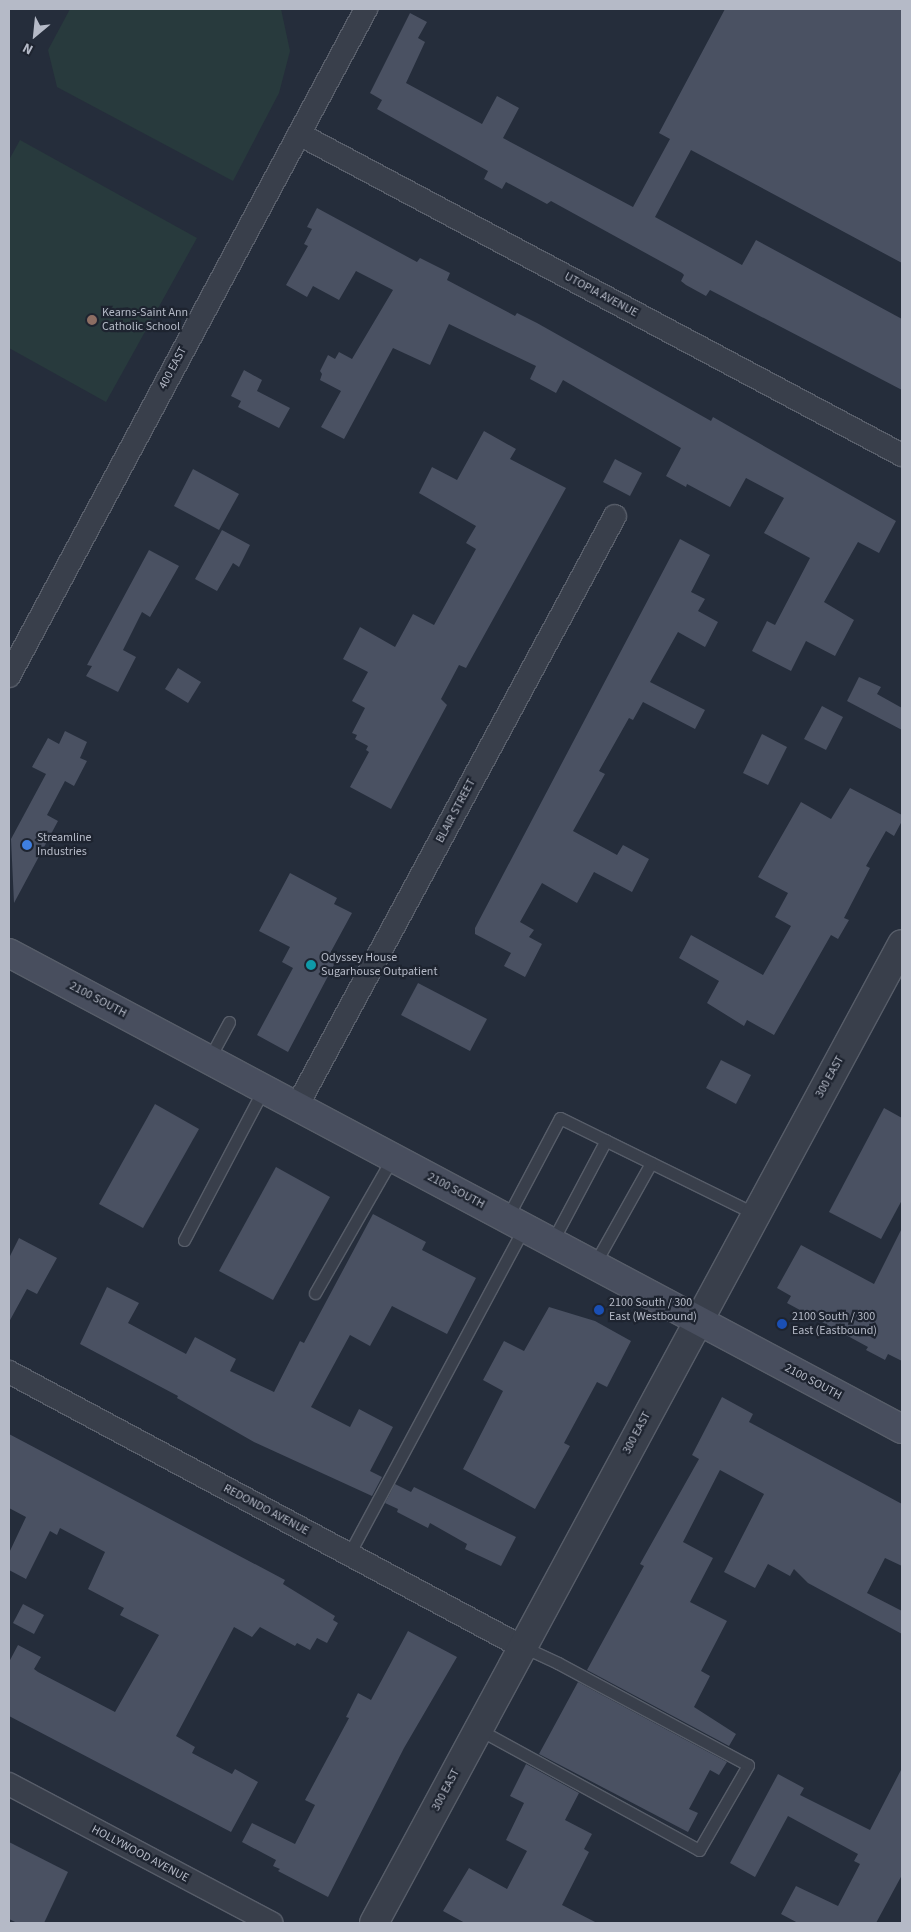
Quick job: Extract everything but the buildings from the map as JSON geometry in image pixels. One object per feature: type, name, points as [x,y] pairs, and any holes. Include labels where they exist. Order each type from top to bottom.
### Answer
[{"type":"main road","name":"2100 SOUTH","points":[[9,953],[902,1429]]},
{"type":"street","name":"400 EAST","points":[[9,676],[366,9]]},
{"type":"street","name":"UTOPIA AVENUE","points":[[299,134],[902,455]]},
{"type":"street","name":"BLAIR STREET","points":[[298,1106],[615,516]]},
{"type":"street","name":"300 EAST","points":[[374,1923],[697,1320],[902,944]]},
{"type":"street","name":"REDONDO AVENUE","points":[[9,1372],[522,1647]]},
{"type":"street","name":"HOLLYWOOD AVENUE","points":[[9,1784],[271,1923]]},
{"type":"lane","points":[[209,1059],[229,1022]]},
{"type":"lane","points":[[184,1240],[264,1088]]},
{"type":"lane","points":[[349,1554],[515,1223],[560,1118],[755,1214]]},
{"type":"lane","points":[[552,1242],[606,1140]]},
{"type":"lane","points":[[314,1293],[393,1157]]},
{"type":"lane","points":[[594,1265],[651,1163]]},
{"type":"lane","points":[[478,1729],[699,1850],[748,1765],[558,1663],[522,1647]]},
{"type":"shaded area","points":[[70,9],[281,9],[290,51],[279,93],[233,181],[57,87],[48,50]]},
{"type":"shaded area","points":[[20,140],[197,238],[106,402],[9,348],[9,160]]},
{"type":"place","name":"Kearns-Saint Ann Catholic School","points":[[92,320]]},
{"type":"place","name":"Streamline Industries","points":[[27,845]]},
{"type":"place","name":"Odyssey House Sugarhouse Outpatient","points":[[311,965]]},
{"type":"place","name":"2100 South / 300 East (Westbound)","points":[[599,1310]]},
{"type":"place","name":"2100 South / 300 East (Eastbound)","points":[[782,1324]]}]
